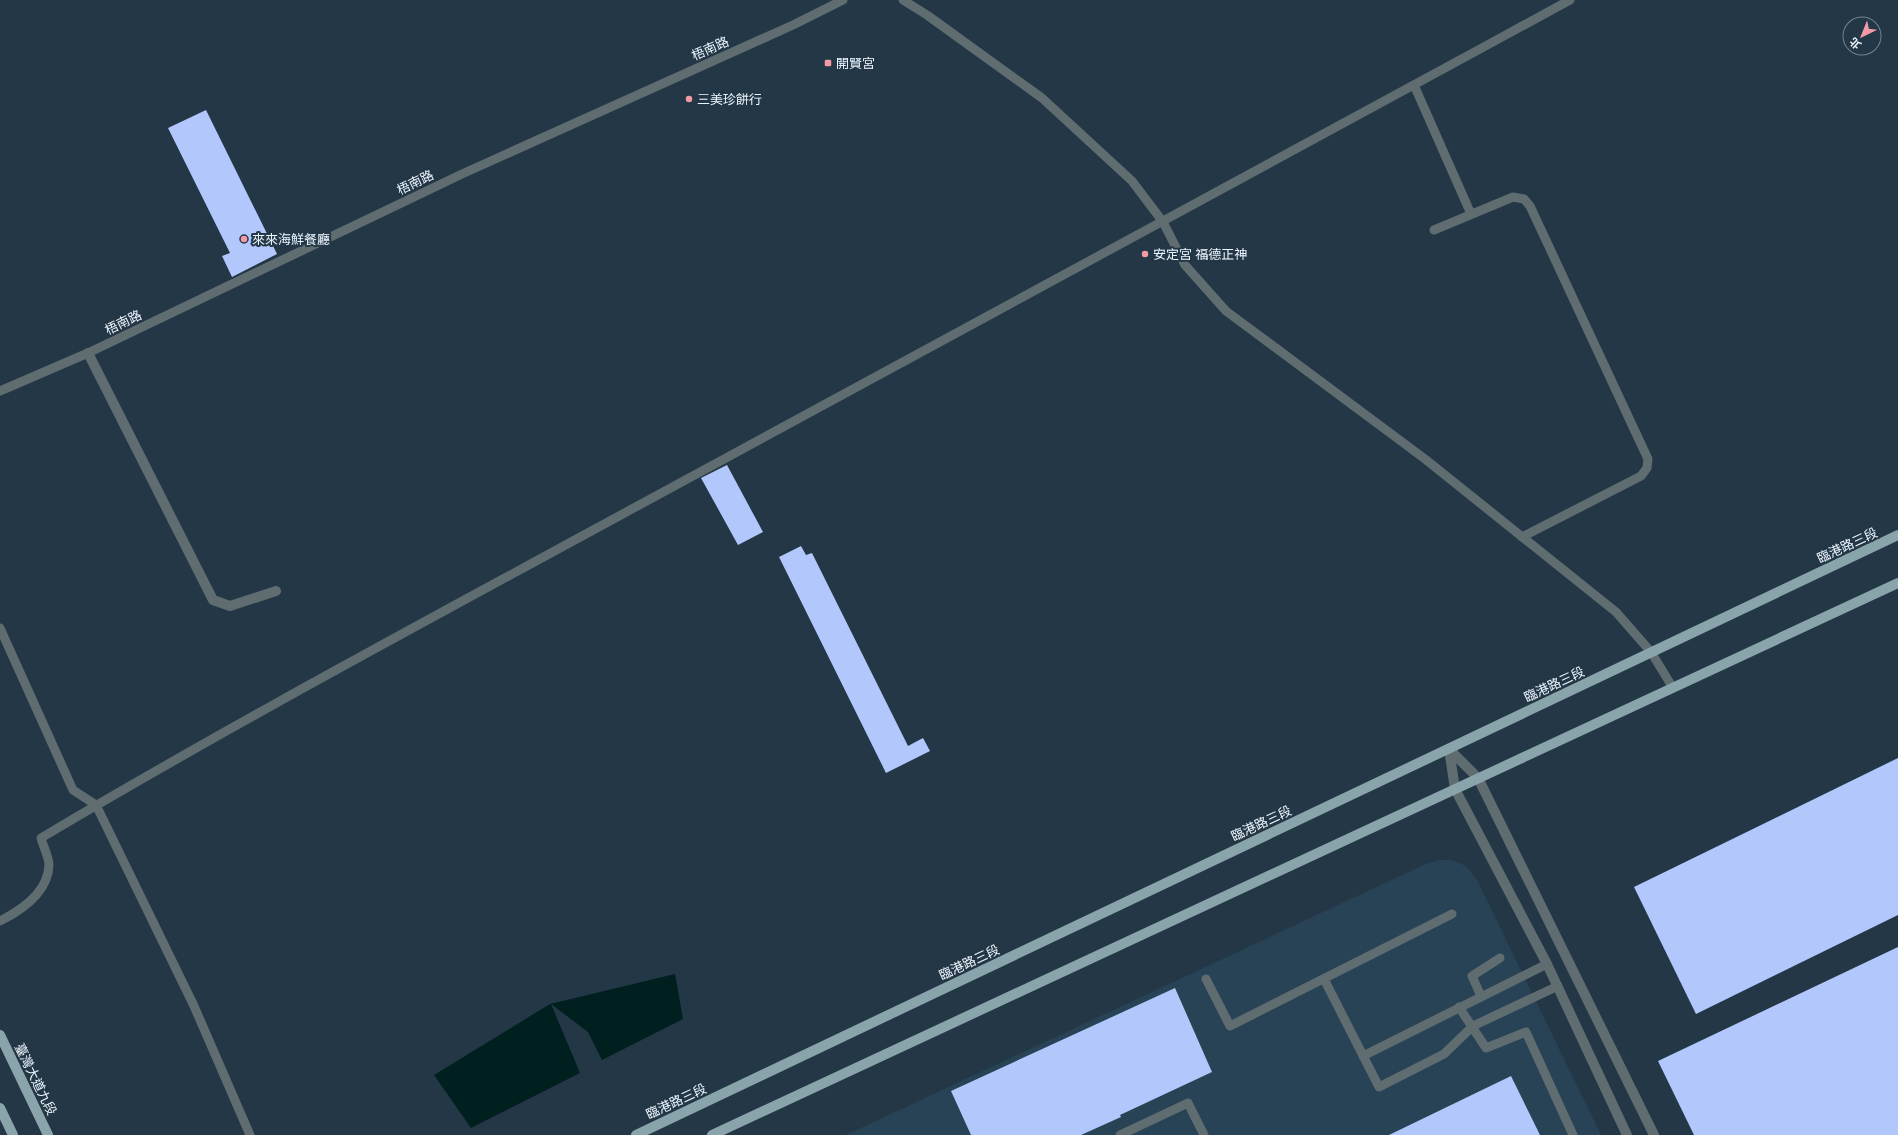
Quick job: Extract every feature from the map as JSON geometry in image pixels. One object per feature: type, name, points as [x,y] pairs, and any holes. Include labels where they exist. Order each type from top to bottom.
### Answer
[{"type":"main road","name":"臨港路三段","points":[[636,1135],[1898,535]]},
{"type":"main road","points":[[712,1135],[1898,583]]},
{"type":"main road","name":"臺灣大道九段","points":[[0,1035],[48,1135]]},
{"type":"main road","points":[[0,1108],[13,1135]]},
{"type":"street","points":[[88,353],[213,600],[230,606],[276,591]]},
{"type":"street","points":[[1449,749],[1478,778],[1654,1135]]},
{"type":"street","points":[[1449,749],[1456,789],[1558,986],[1627,1135]]},
{"type":"lane","name":"梧南路","points":[[0,391],[88,353],[462,174],[793,25],[843,0]]},
{"type":"lane","points":[[903,0],[928,15],[1042,98],[1132,181],[1163,222],[1185,265],[1226,311],[1425,459],[1616,612],[1651,652],[1673,688]]},
{"type":"lane","points":[[0,921],[15,914],[43,888],[49,864],[41,838],[96,805],[288,697],[747,446],[1163,222],[1570,0]]},
{"type":"lane","points":[[1414,85],[1471,214]]},
{"type":"lane","points":[[1434,230],[1513,196],[1524,199],[1530,206],[1648,459],[1647,468],[1641,476],[1522,537]]},
{"type":"lane","points":[[0,628],[73,790],[96,805],[194,1006],[250,1135]]},
{"type":"lane","points":[[1206,979],[1230,1026],[1452,914]]},
{"type":"lane","points":[[1482,996],[1472,976],[1500,958]]},
{"type":"lane","points":[[1363,1056],[1547,964]]},
{"type":"lane","points":[[1324,979],[1379,1087],[1444,1054],[1473,1026],[1558,986]]},
{"type":"lane","points":[[1459,1007],[1473,1026],[1486,1048],[1526,1032],[1573,1135]]},
{"type":"lane","points":[[1120,1135],[1188,1103],[1204,1135]]},
{"type":"shaded area","points":[[1440,860],[1452,860],[1462,864],[1470,870],[1477,880],[1601,1135],[846,1135],[1428,863]]},
{"type":"shaded area","points":[[675,974],[683,1019],[602,1060],[588,1032],[551,1004],[580,1073],[471,1128],[434,1075],[550,1004]]},
{"type":"building","points":[[206,110],[277,254],[232,277],[222,256],[230,253],[168,128]]},
{"type":"building","points":[[727,465],[763,532],[738,545],[701,478]]},
{"type":"building","points":[[801,546],[806,555],[812,553],[908,746],[923,738],[930,751],[886,773],[779,557]]},
{"type":"building","points":[[1898,758],[1898,915],[1696,1014],[1634,887]]},
{"type":"building","points":[[1898,947],[1898,1135],[1694,1135],[1658,1061]]},
{"type":"building","points":[[1175,988],[1212,1072],[1081,1135],[971,1135],[951,1091]]},
{"type":"building","points":[[1511,1076],[1540,1135],[1389,1135]]},
{"type":"place","name":"開賢宮","points":[[828,63]]},
{"type":"place","name":"三美珍餅行","points":[[689,99]]},
{"type":"place","name":"來來海鮮餐廳","points":[[244,239]]},
{"type":"place","name":"安定宮 福德正神","points":[[1145,254]]}]
